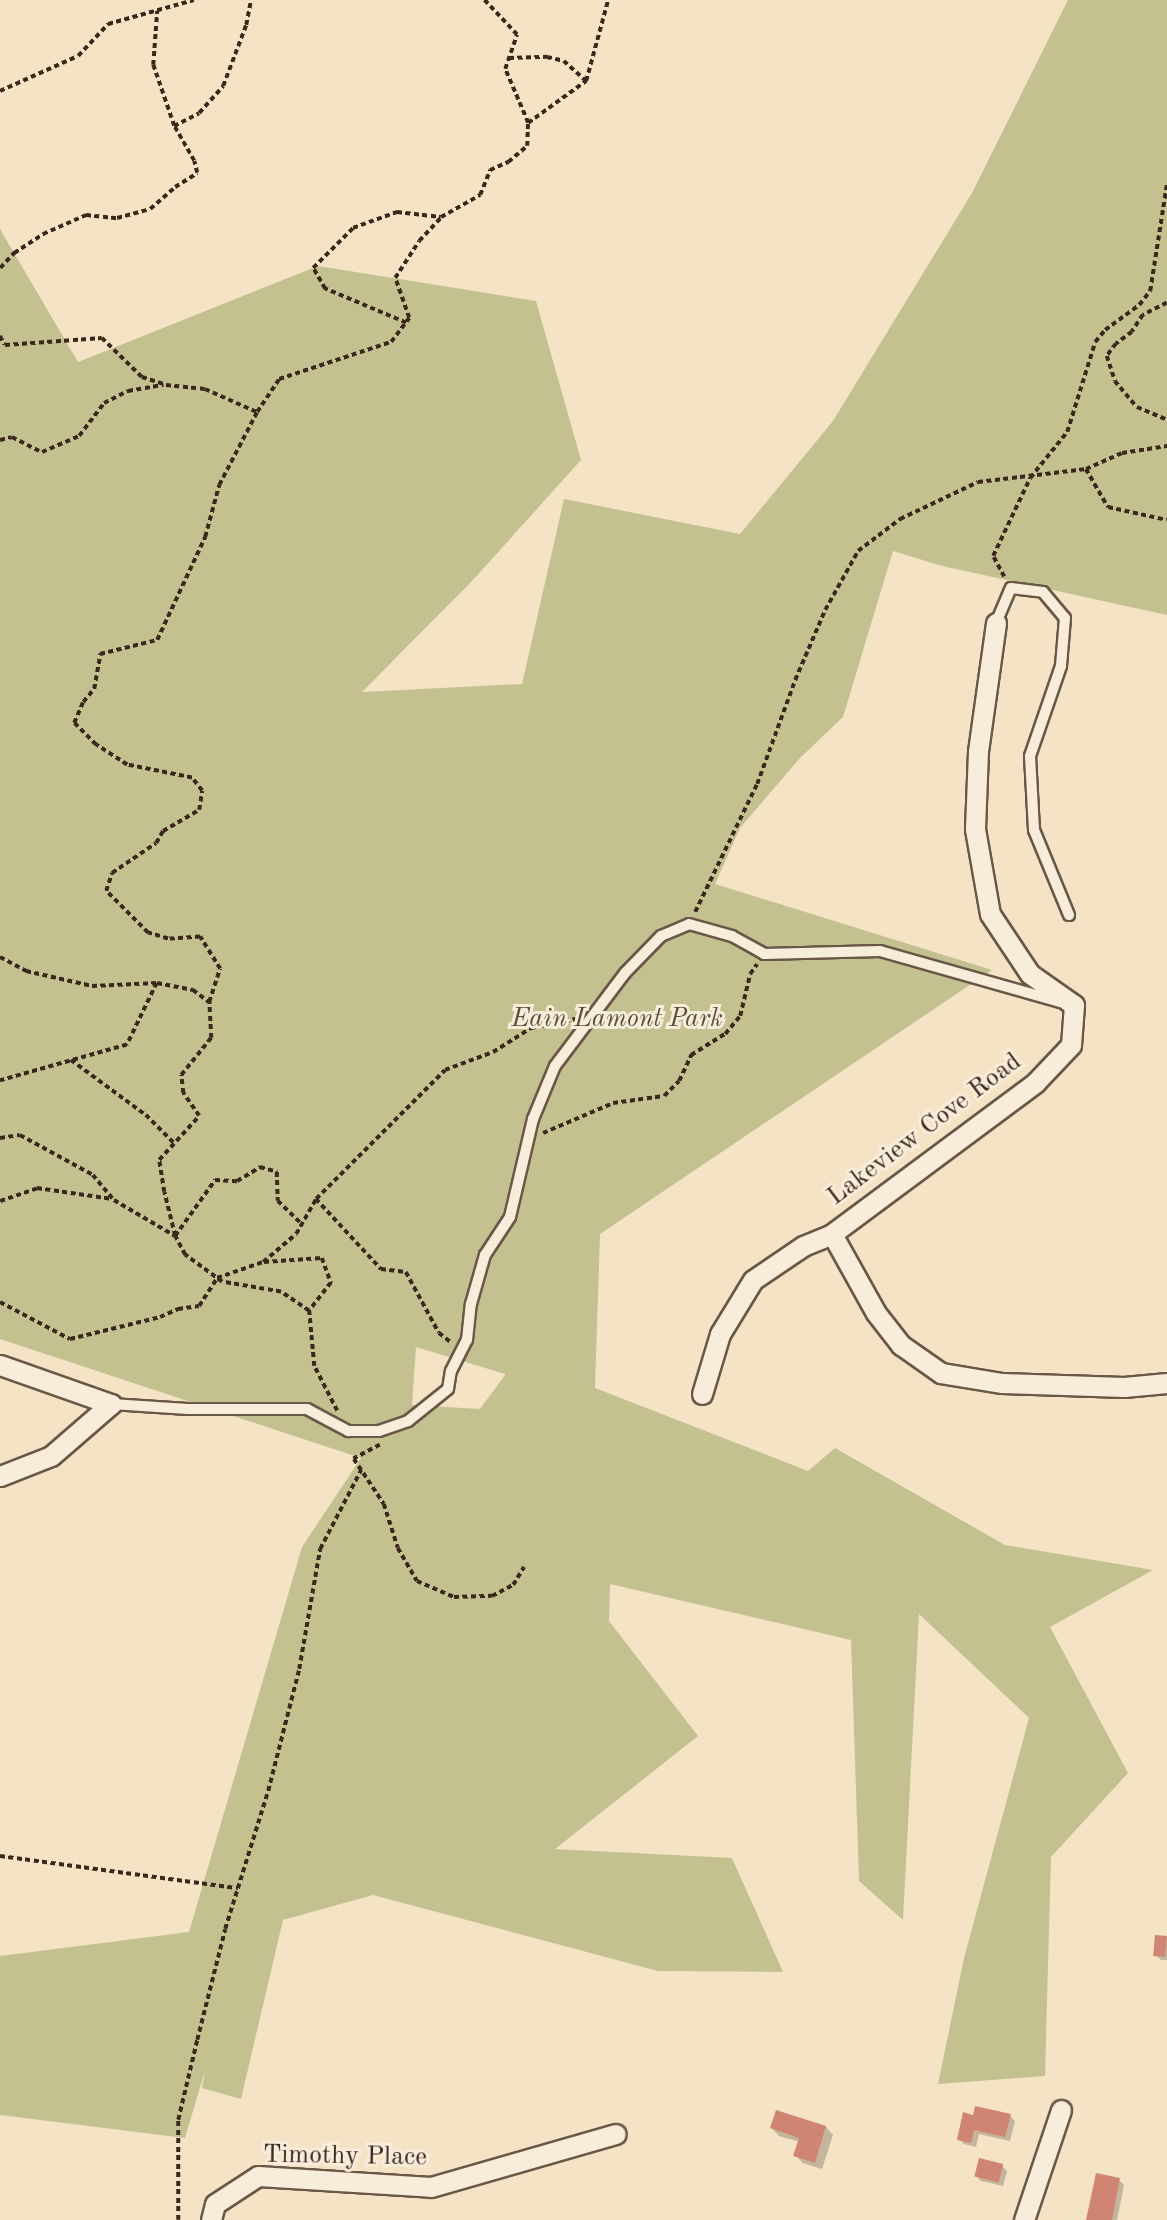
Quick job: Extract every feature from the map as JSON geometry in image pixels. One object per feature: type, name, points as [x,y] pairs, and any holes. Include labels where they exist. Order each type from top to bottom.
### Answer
[{"type":"street","points":[[996,623],[978,751],[975,829],[990,914],[1030,974],[1074,1005]]},
{"type":"street","name":"Lakeview Cove Road","points":[[1074,1005],[1070,1045],[1035,1083],[832,1234],[876,1313],[901,1345],[941,1373],[1002,1383],[1124,1387],[1167,1383]]},
{"type":"street","points":[[702,1394],[720,1334],[753,1280],[803,1246],[832,1234]]},
{"type":"street","points":[[0,1365],[111,1404],[51,1456],[0,1476]]},
{"type":"street","points":[[1024,2220],[1061,2110]]},
{"type":"street","name":"Timothy Place","points":[[211,2220],[215,2204],[258,2176],[431,2187],[616,2134]]},
{"type":"lane","points":[[996,623],[1011,588],[1043,592],[1065,618],[1061,666],[1030,756],[1034,830],[1069,915]]},
{"type":"lane","points":[[111,1404],[188,1409],[307,1409],[348,1432],[379,1431],[408,1421],[448,1389],[451,1371],[467,1340],[471,1304],[485,1255],[510,1217],[528,1139],[555,1066],[589,1016],[625,972],[661,936],[689,924],[732,936],[764,954],[880,951],[1074,1005]]},
{"type":"path","points":[[0,91],[78,56],[108,24],[194,0]]},
{"type":"path","points":[[174,127],[199,113],[223,86],[246,25],[251,0]]},
{"type":"path","points":[[309,1311],[281,1292],[222,1282],[185,1255],[175,1236],[159,1160],[199,1116],[183,1093],[181,1075],[211,1038],[209,1002],[220,969],[200,937],[168,939],[148,933],[106,891],[112,873],[156,842],[163,831],[199,810],[202,791],[191,778],[127,765],[96,745],[74,723],[83,702],[94,689],[100,654],[157,640],[205,537],[219,485],[257,412],[279,379],[391,342],[409,318],[395,278],[419,241],[441,217],[480,195],[490,170],[508,162],[527,146],[528,124],[505,69],[517,35],[484,0]]},
{"type":"path","points":[[528,124],[586,81],[608,0]]},
{"type":"path","points":[[0,268],[14,253],[43,233],[86,215],[117,218],[150,209],[175,187],[197,173],[194,161],[174,127],[153,65],[157,11]]},
{"type":"path","points":[[509,58],[547,57],[564,61],[586,81]]},
{"type":"path","points":[[1011,588],[993,556],[1030,478],[1067,432],[1095,342],[1105,330],[1139,305],[1150,291],[1167,183]]},
{"type":"path","points":[[406,323],[325,289],[313,268],[353,228],[397,212],[441,217]]},
{"type":"path","points":[[1167,303],[1143,315],[1132,332],[1116,344],[1107,356],[1115,381],[1137,407],[1167,420]]},
{"type":"path","points":[[0,337],[5,345],[102,338],[142,377],[166,385],[205,389],[257,412]]},
{"type":"path","points":[[0,440],[12,437],[42,452],[79,436],[104,403],[128,391],[166,385]]},
{"type":"path","points":[[689,924],[757,784],[795,680],[825,610],[858,551],[900,519],[978,482],[1086,470],[1122,453],[1167,446]]},
{"type":"path","points":[[1086,470],[1108,507],[1167,520]]},
{"type":"path","points":[[528,1139],[612,1102],[664,1096],[679,1081],[691,1055],[725,1034],[740,1016],[750,974],[764,954]]},
{"type":"path","points":[[0,957],[26,971],[92,986],[157,982],[193,990],[209,1002]]},
{"type":"path","points":[[0,1081],[127,1045],[157,982]]},
{"type":"path","points":[[263,1262],[296,1234],[316,1199],[445,1070],[493,1052],[531,1028],[589,1016]]},
{"type":"path","points":[[70,1060],[145,1115],[176,1144]]},
{"type":"path","points":[[0,1138],[20,1135],[93,1175],[114,1199],[175,1236]]},
{"type":"path","points":[[175,1236],[215,1180],[237,1181],[260,1167],[278,1172],[278,1201],[302,1224]]},
{"type":"path","points":[[0,1201],[37,1188],[114,1199]]},
{"type":"path","points":[[316,1199],[381,1269],[406,1272],[439,1333],[461,1351]]},
{"type":"path","points":[[0,1302],[69,1339],[160,1318],[178,1309],[199,1306],[217,1278],[263,1262],[322,1258],[331,1283],[309,1311],[314,1366],[348,1432]]},
{"type":"path","points":[[396,1425],[381,1445],[354,1460],[384,1504],[398,1548],[417,1581],[454,1597],[492,1596],[513,1585],[524,1567]]},
{"type":"path","points":[[178,2220],[178,2120],[238,1888],[268,1791],[299,1669],[320,1549],[361,1471]]},
{"type":"path","points":[[0,1856],[238,1888]]},
{"type":"green space","name":"Eain Lamont Park","points":[[1068,0],[1167,0],[1167,615],[942,566],[893,551],[843,717],[800,758],[740,828],[715,884],[992,970],[600,1234],[595,1388],[808,1471],[835,1448],[1005,1545],[1153,1570],[1050,1627],[1128,1773],[1051,1857],[1045,2076],[938,2084],[964,1958],[1029,1718],[919,1614],[903,1920],[859,1881],[851,1640],[610,1584],[609,1621],[698,1736],[555,1849],[732,1858],[783,1972],[658,1971],[373,1895],[283,1920],[241,2099],[202,2088],[205,2071],[185,2138],[0,2115],[0,1956],[189,1932],[302,1547],[361,1458],[0,1339],[0,229],[78,362],[318,266],[536,301],[581,460],[473,580],[362,692],[522,684],[564,499],[740,534],[833,421],[972,193]],"holes":[[[416,1347],[505,1374],[480,1409],[412,1405]]]},
{"type":"building","points":[[1155,1935],[1167,1936],[1165,1957],[1153,1956]]},
{"type":"building","points":[[975,2106],[1011,2114],[1005,2137],[974,2130],[971,2143],[957,2140],[963,2112],[973,2115]]},
{"type":"building","points":[[776,2110],[826,2126],[815,2163],[793,2156],[799,2138],[770,2128]]},
{"type":"building","points":[[979,2158],[1003,2164],[999,2182],[974,2176]]},
{"type":"building","points":[[1096,2173],[1120,2178],[1112,2220],[1086,2220]]}]
